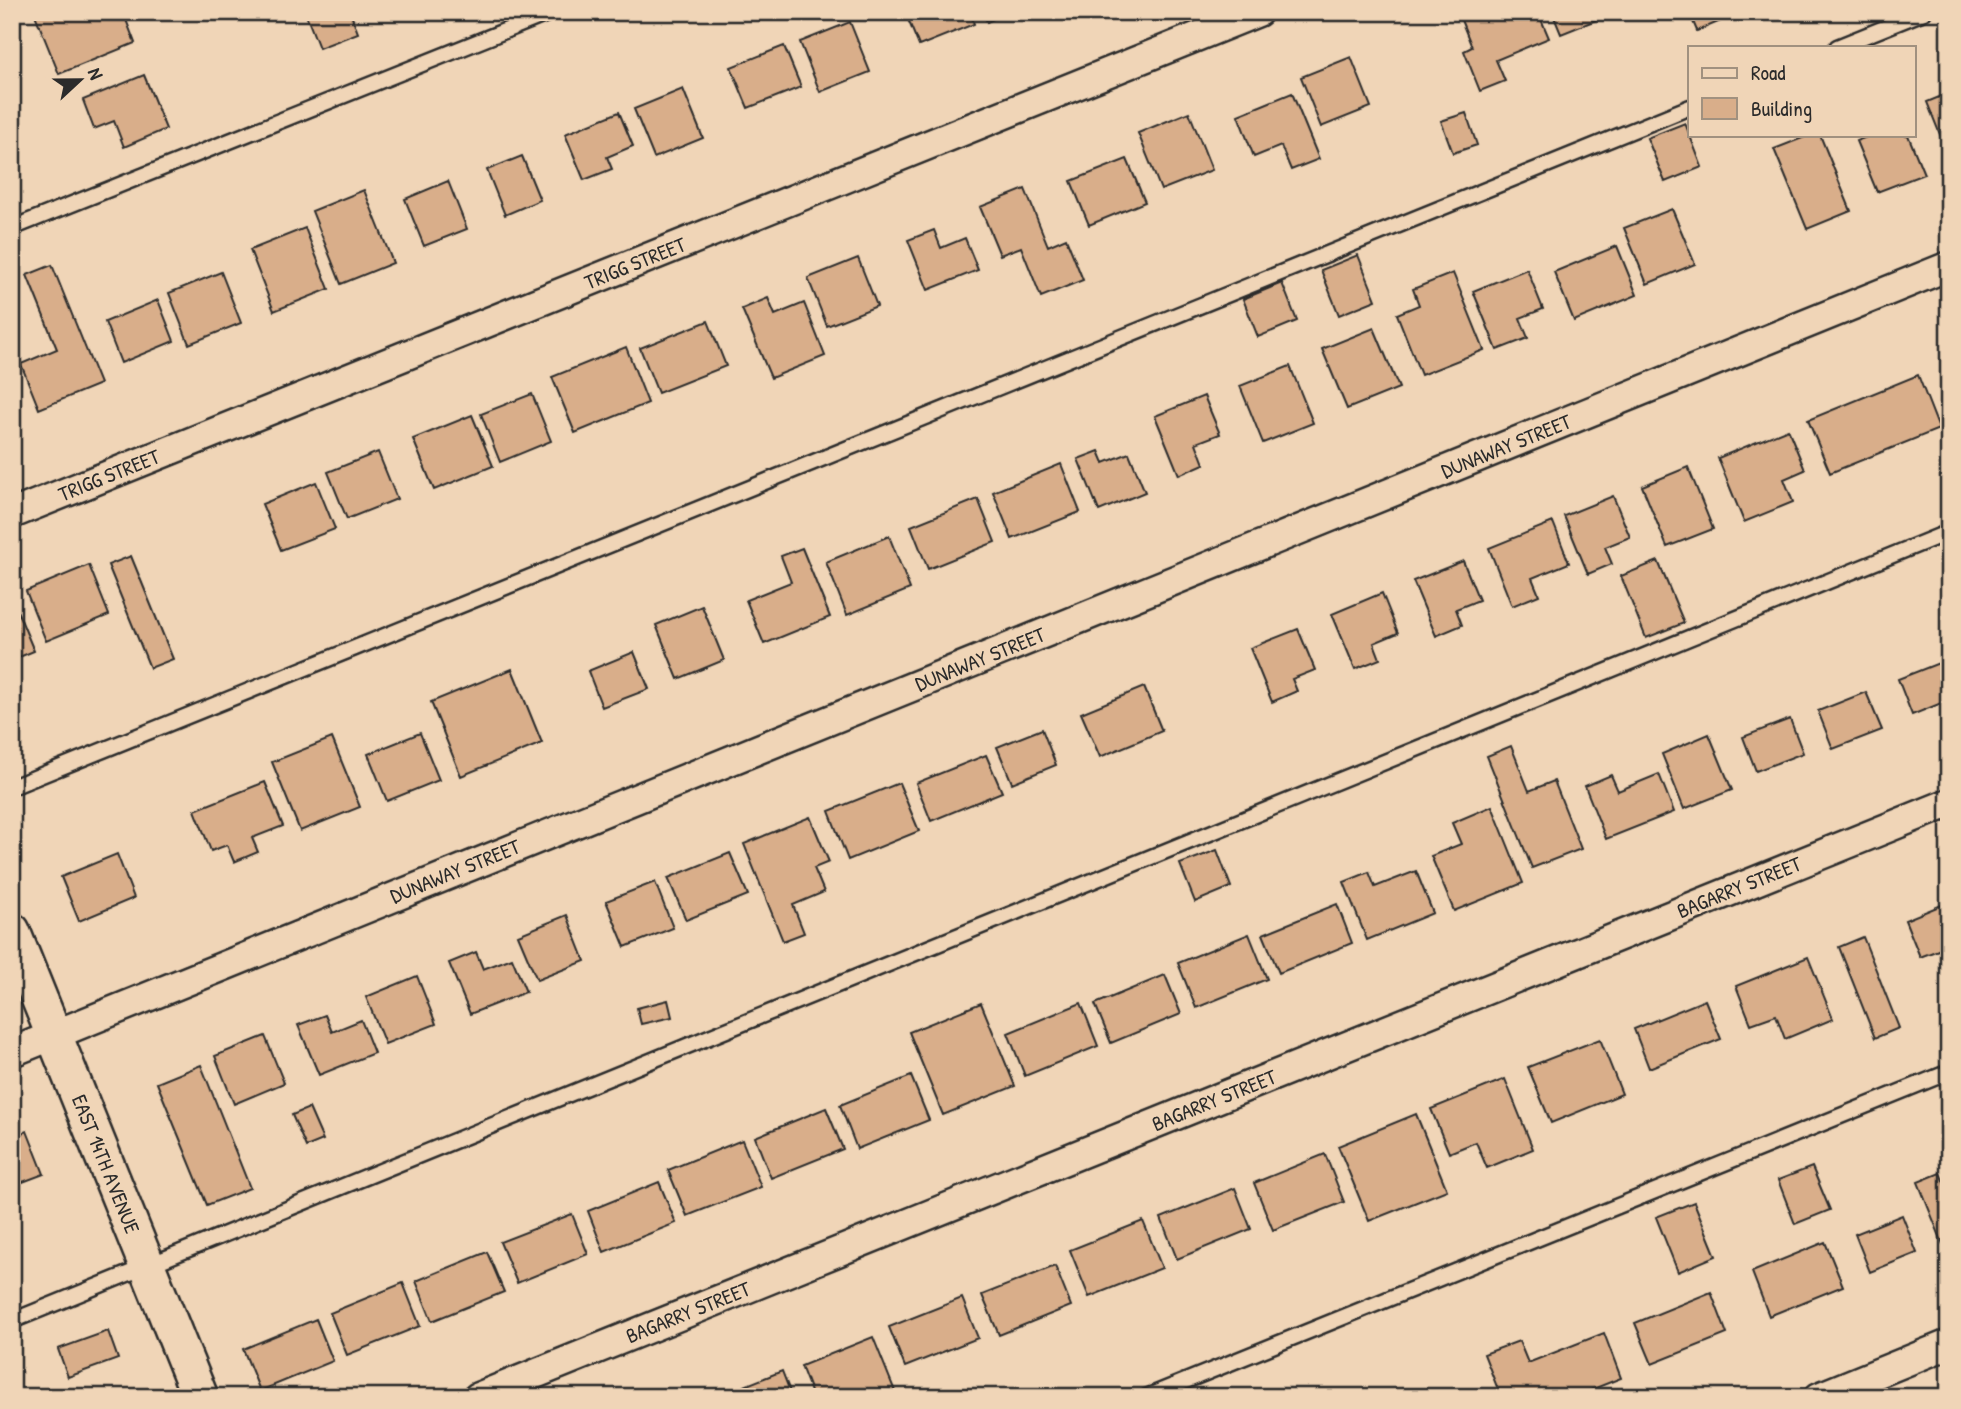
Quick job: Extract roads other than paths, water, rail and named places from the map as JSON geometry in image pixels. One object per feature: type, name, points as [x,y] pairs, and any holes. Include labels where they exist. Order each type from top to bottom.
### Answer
[{"type":"street","name":"TRIGG STREET","points":[[12,514],[1258,12]]},
{"type":"street","name":"DUNAWAY STREET","points":[[12,1052],[1949,267]]},
{"type":"street","name":"BAGARRY STREET","points":[[478,1397],[1949,803]]},
{"type":"street","name":"EAST 14TH AVENUE","points":[[12,931],[200,1397]]},
{"type":"street","points":[[1819,1397],[1949,1344]]},
{"type":"lane","points":[[13,226],[552,12]]},
{"type":"lane","points":[[1840,46],[1924,12]]},
{"type":"lane","points":[[12,787],[1688,108]]},
{"type":"lane","points":[[12,1321],[1949,532]]},
{"type":"lane","points":[[1146,1397],[1949,1072]]}]
